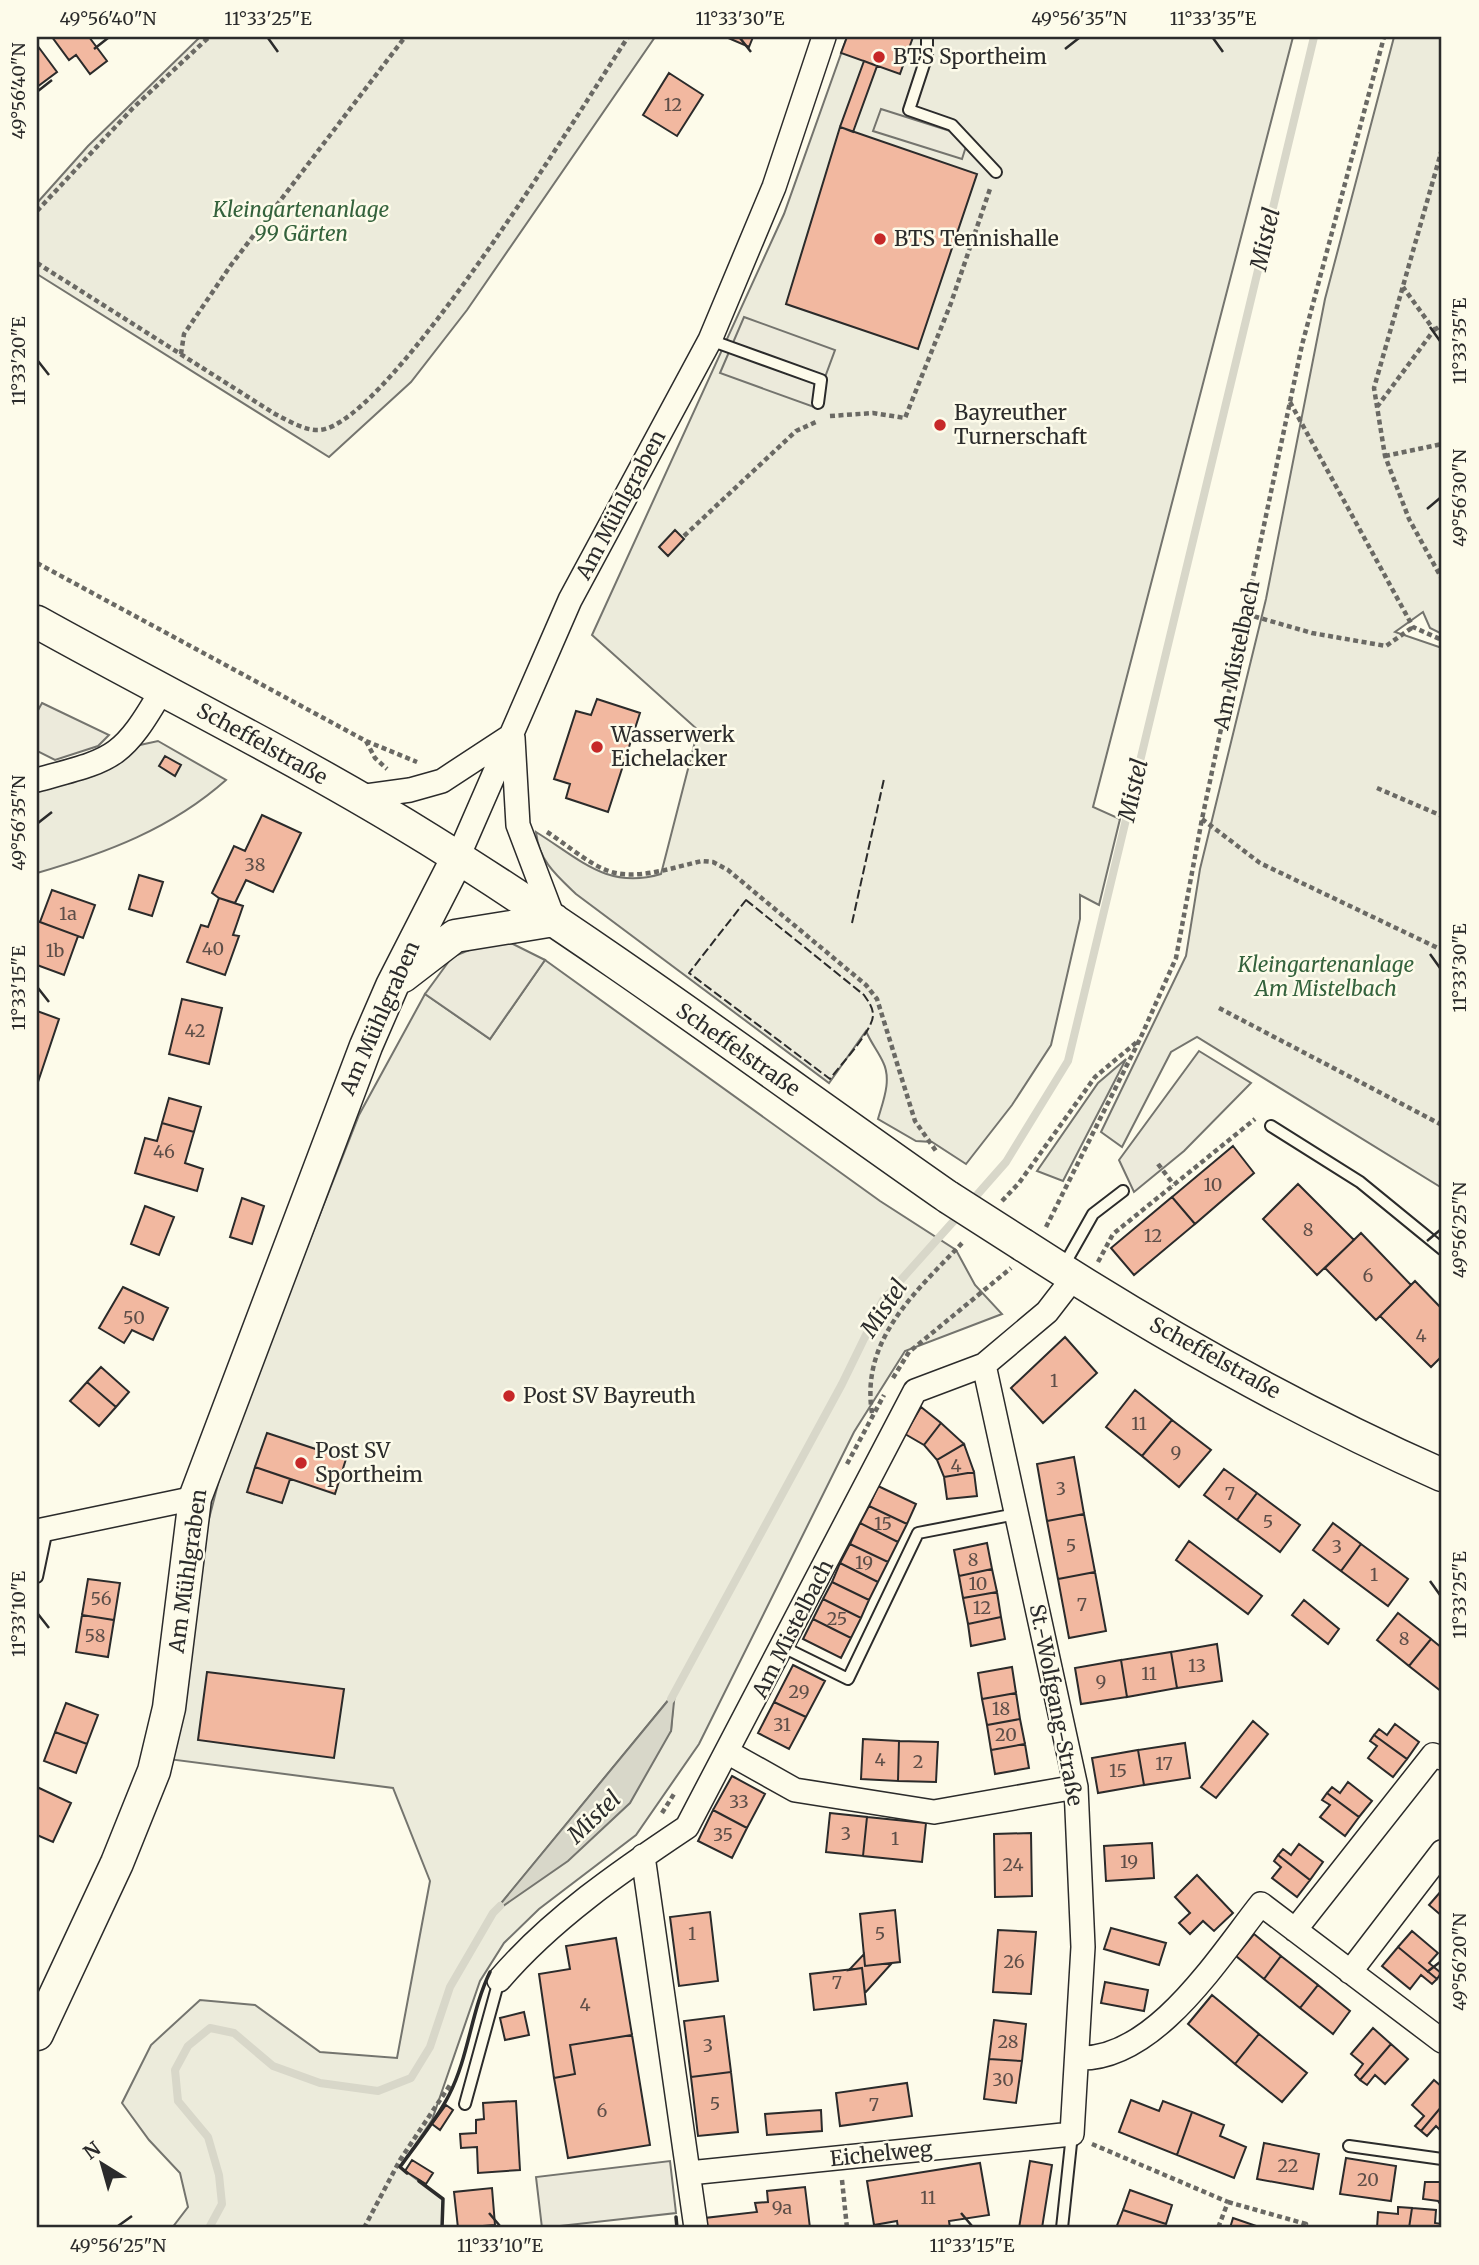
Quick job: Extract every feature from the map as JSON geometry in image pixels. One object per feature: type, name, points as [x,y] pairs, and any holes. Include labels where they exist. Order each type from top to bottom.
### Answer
[{"type":"main road","name":"Scheffelstraße","points":[[37,622],[359,797],[457,857],[554,920],[948,1197],[1068,1273],[1261,1385],[1442,1475]]},
{"type":"main road","name":"Am Mühlgraben","points":[[37,2034],[117,1863],[154,1771],[169,1708],[195,1499],[330,1135],[392,986],[457,857]]},
{"type":"main road","points":[[392,986],[455,936],[554,920]]},
{"type":"street","name":"Am Mühlgraben","points":[[457,857],[513,735],[570,600],[710,340],[774,187],[824,37]]},
{"type":"street","points":[[37,780],[87,766],[122,749],[135,736],[162,690]]},
{"type":"street","points":[[359,797],[410,790],[442,781],[513,735],[518,825],[554,920]]},
{"type":"street","name":"Am Mistelbach","points":[[499,1980],[531,1944],[643,1856],[687,1827],[729,1753],[915,1391],[984,1365],[1047,1312],[1068,1273]]},
{"type":"street","name":"St.-Wolfgang-Straße","points":[[984,1365],[1076,1787],[1083,1947],[1072,2134]]},
{"type":"street","points":[[42,1530],[195,1499]]},
{"type":"street","points":[[729,1753],[795,1790],[934,1812],[1076,1787]]},
{"type":"street","points":[[1295,1930],[1433,1755],[1442,1758]]},
{"type":"street","points":[[1350,1972],[1442,1852]]},
{"type":"street","points":[[643,1856],[696,2228]]},
{"type":"street","points":[[1077,2058],[1118,2052],[1172,2014],[1261,1904],[1442,2041]]},
{"type":"street","name":"Eichelweg","points":[[689,2173],[1072,2134]]},
{"type":"lane","points":[[927,37],[927,55],[909,110],[952,125],[996,172]]},
{"type":"lane","points":[[710,340],[821,380],[818,402]]},
{"type":"lane","points":[[1271,1126],[1360,1182],[1442,1249]]},
{"type":"lane","points":[[1068,1273],[1093,1214],[1122,1191]]},
{"type":"lane","points":[[783,1647],[848,1679],[918,1533],[1016,1514]]},
{"type":"lane","points":[[37,1577],[42,1530]]},
{"type":"lane","points":[[465,2104],[499,1980]]},
{"type":"lane","points":[[1062,2228],[1072,2134]]},
{"type":"lane","points":[[1349,2146],[1442,2159]]},
{"type":"path","points":[[37,211],[133,108],[209,37]]},
{"type":"path","points":[[181,354],[184,334],[231,265],[405,37]]},
{"type":"path","points":[[37,263],[300,427],[319,430],[351,415],[369,401],[416,346],[482,257],[628,37]]},
{"type":"path","name":"Am Mistelbach","points":[[891,1383],[909,1352],[986,1286],[1002,1278],[1046,1226],[1140,1039],[1177,958],[1202,818],[1302,345],[1384,37]]},
{"type":"path","points":[[1442,149],[1374,388],[1385,456],[1409,519],[1442,579]]},
{"type":"path","points":[[684,536],[796,431],[834,414],[873,413],[905,418],[951,303],[996,172]]},
{"type":"path","points":[[1403,287],[1434,330]]},
{"type":"path","points":[[1376,407],[1434,330],[1442,325]]},
{"type":"path","points":[[1290,402],[1413,627],[1442,640]]},
{"type":"path","points":[[1385,456],[1442,444]]},
{"type":"path","points":[[37,563],[366,741],[425,766]]},
{"type":"path","points":[[1246,614],[1312,633],[1386,646],[1413,627]]},
{"type":"path","points":[[1377,788],[1442,816]]},
{"type":"path","points":[[518,815],[604,870],[615,873],[630,874],[702,862],[713,862],[729,870],[866,985],[877,999],[915,1121],[932,1149]]},
{"type":"path","points":[[1202,818],[1260,863],[1442,950]]},
{"type":"path","points":[[1219,1008],[1442,1125]]},
{"type":"path","points":[[1019,1183],[1095,1077],[1140,1039]]},
{"type":"path","points":[[1113,1234],[1258,1116],[1271,1126]]},
{"type":"path","points":[[1158,1164],[1174,1185]]},
{"type":"path","points":[[884,1393],[872,1414],[869,1392],[872,1364],[884,1334],[910,1297],[956,1250]]},
{"type":"path","points":[[364,2228],[400,2160],[446,2094]]},
{"type":"path","points":[[1072,2134],[1228,2202],[1306,2224],[1305,2228]]},
{"type":"path","points":[[840,2158],[847,2228]]},
{"type":"path","points":[[1218,2228],[1228,2202]]},
{"type":"green space","name":"Kleingartenanlage 99 Gärten","points":[[200,37],[655,37],[467,310],[411,382],[329,457],[37,274],[37,203],[88,146]]},
{"type":"green space","name":"Bayreuther Turnerschaft","points":[[847,37],[1293,37],[1093,807],[1120,819],[1099,905],[1080,895],[1080,919],[1051,1045],[1012,1105],[966,1164],[932,1142],[916,1141],[878,1119],[887,1076],[883,1062],[866,1031],[829,1083],[576,894],[555,874],[545,859],[536,832],[581,861],[609,875],[642,878],[661,874],[698,730],[592,635],[784,214]]},
{"type":"green space","name":"Kleingartenanlage Am Mistelbach","points":[[1394,37],[1442,37],[1442,634],[1430,628],[1423,612],[1395,632],[1442,648],[1442,1188],[1197,1037],[1171,1052],[1122,1147],[1101,1132],[1186,956],[1200,869],[1266,599],[1325,299]]},
{"type":"green space","points":[[158,741],[226,780],[160,826],[113,848],[37,873],[37,791],[119,762],[140,745]]},
{"type":"green space","name":"Post SV Bayreuth","points":[[545,960],[880,1201],[956,1250],[975,1285],[1002,1314],[905,1351],[854,1432],[699,1744],[636,1835],[539,1909],[504,1943],[480,1981],[432,2120],[400,2167],[443,2199],[442,2228],[172,2228],[188,2207],[180,2173],[149,2140],[122,2103],[151,2045],[200,2000],[255,2005],[320,2052],[397,2058],[430,1881],[393,1788],[168,1759],[203,1542],[226,1453],[359,1115],[425,994],[490,1039]],"holes":[[[674,1693],[671,1731],[495,1911]]]},
{"type":"green space","points":[[1126,1059],[1063,1181],[1037,1171],[1098,1083]]},
{"type":"shaded area","points":[[881,109],[969,137],[962,159],[873,131]]},
{"type":"shaded area","points":[[744,317],[835,350],[814,407],[720,373]]},
{"type":"shaded area","points":[[42,703],[109,735],[98,746],[55,760],[37,751],[37,712]]},
{"type":"shaded area","points":[[494,940],[513,944],[545,960],[490,1039],[425,994],[452,957]]},
{"type":"shaded area","points":[[1199,1051],[1251,1083],[1184,1151],[1134,1192],[1119,1160]]},
{"type":"shaded area","points":[[670,2161],[676,2213],[542,2228],[536,2177]]},
{"type":"water","points":[[675,1692],[671,1731],[630,1803],[568,1861],[493,1913]]},
{"type":"building","points":[[52,37],[89,37],[107,61],[90,74],[76,55],[69,60]]},
{"type":"building","points":[[726,37],[753,37],[749,47]]},
{"type":"building","name":"BTS Sportheim","points":[[847,37],[913,37],[900,74],[841,53]]},
{"type":"building","points":[[37,45],[57,72],[37,87]]},
{"type":"building","points":[[864,61],[877,66],[853,132],[840,127]]},
{"type":"building","points":[[669,73],[703,95],[677,136],[643,115]]},
{"type":"building","name":"BTS Tennishalle","points":[[840,127],[977,174],[918,349],[786,304]]},
{"type":"building","points":[[675,530],[684,539],[668,556],[659,547]]},
{"type":"building","name":"Wasserwerk Eichelacker","points":[[597,699],[640,713],[608,812],[566,798],[570,784],[554,779],[576,711],[591,715]]},
{"type":"building","points":[[165,756],[181,765],[175,776],[159,766]]},
{"type":"building","points":[[262,815],[301,833],[273,892],[246,880],[235,903],[219,898],[212,893],[234,846],[245,851]]},
{"type":"building","points":[[139,875],[163,882],[152,916],[129,909]]},
{"type":"building","points":[[52,890],[95,905],[83,938],[40,922]]},
{"type":"building","points":[[219,898],[243,906],[233,935],[239,936],[225,975],[187,962],[201,925],[208,927]]},
{"type":"building","points":[[37,921],[78,936],[64,975],[37,965]]},
{"type":"building","points":[[182,999],[222,1008],[209,1064],[169,1054]]},
{"type":"building","points":[[37,1011],[59,1019],[37,1085]]},
{"type":"building","points":[[169,1098],[201,1107],[194,1132],[162,1123]]},
{"type":"building","points":[[162,1123],[194,1132],[185,1163],[203,1169],[197,1191],[135,1173],[145,1138],[157,1141]]},
{"type":"building","points":[[1233,1146],[1254,1173],[1195,1224],[1172,1197]]},
{"type":"building","points":[[1298,1184],[1354,1240],[1317,1275],[1263,1219]]},
{"type":"building","points":[[1172,1197],[1195,1224],[1134,1275],[1111,1248]]},
{"type":"building","points":[[242,1198],[264,1206],[252,1244],[230,1237]]},
{"type":"building","points":[[145,1206],[174,1217],[159,1255],[131,1244]]},
{"type":"building","points":[[1361,1233],[1411,1285],[1376,1320],[1325,1268]]},
{"type":"building","points":[[1415,1281],[1442,1309],[1442,1356],[1431,1367],[1380,1316]]},
{"type":"building","points":[[123,1287],[168,1308],[153,1340],[132,1330],[124,1343],[99,1328]]},
{"type":"building","points":[[1065,1337],[1097,1373],[1043,1423],[1011,1388]]},
{"type":"building","points":[[101,1367],[129,1392],[116,1407],[87,1382]]},
{"type":"building","points":[[87,1382],[116,1407],[99,1426],[70,1401]]},
{"type":"building","points":[[1135,1390],[1172,1420],[1142,1456],[1106,1427]]},
{"type":"building","points":[[921,1407],[941,1423],[924,1445],[905,1434]]},
{"type":"building","points":[[1172,1420],[1211,1450],[1179,1487],[1142,1456]]},
{"type":"building","points":[[941,1423],[964,1444],[937,1460],[924,1445]]},
{"type":"building","name":"Post SV Sportheim","points":[[267,1433],[346,1459],[335,1494],[255,1467]]},
{"type":"building","points":[[964,1444],[974,1472],[944,1477],[937,1460]]},
{"type":"building","points":[[1074,1457],[1084,1514],[1047,1521],[1037,1464]]},
{"type":"building","points":[[255,1467],[290,1479],[282,1503],[247,1492]]},
{"type":"building","points":[[1224,1469],[1257,1493],[1237,1520],[1204,1495]]},
{"type":"building","points":[[974,1472],[977,1496],[947,1499],[944,1477]]},
{"type":"building","points":[[878,1486],[916,1504],[907,1524],[869,1506]]},
{"type":"building","points":[[1257,1493],[1300,1525],[1280,1552],[1237,1520]]},
{"type":"building","points":[[869,1506],[907,1524],[898,1542],[860,1523]]},
{"type":"building","points":[[1084,1514],[1095,1572],[1058,1579],[1047,1521]]},
{"type":"building","points":[[860,1523],[898,1542],[888,1562],[850,1544]]},
{"type":"building","points":[[1333,1523],[1361,1544],[1341,1571],[1313,1550]]},
{"type":"building","points":[[1189,1541],[1262,1596],[1248,1614],[1176,1560]]},
{"type":"building","points":[[987,1543],[992,1569],[959,1576],[954,1550]]},
{"type":"building","points":[[850,1544],[888,1562],[878,1582],[840,1563]]},
{"type":"building","points":[[1361,1544],[1408,1579],[1388,1606],[1341,1571]]},
{"type":"building","points":[[840,1563],[878,1582],[869,1600],[832,1582]]},
{"type":"building","points":[[992,1569],[997,1592],[963,1598],[959,1576]]},
{"type":"building","points":[[1095,1572],[1106,1631],[1069,1638],[1058,1579]]},
{"type":"building","points":[[88,1579],[120,1583],[114,1620],[82,1615]]},
{"type":"building","points":[[832,1582],[869,1600],[861,1618],[823,1599]]},
{"type":"building","points":[[997,1592],[1001,1617],[968,1624],[963,1598]]},
{"type":"building","points":[[823,1599],[861,1618],[851,1638],[813,1619]]},
{"type":"building","points":[[1304,1600],[1339,1629],[1328,1644],[1292,1615]]},
{"type":"building","points":[[1398,1613],[1431,1639],[1409,1666],[1377,1640]]},
{"type":"building","points":[[82,1615],[114,1620],[108,1657],[76,1652]]},
{"type":"building","points":[[1001,1617],[1005,1639],[971,1646],[968,1624]]},
{"type":"building","points":[[813,1619],[851,1638],[841,1658],[803,1639]]},
{"type":"building","points":[[1431,1639],[1442,1648],[1442,1692],[1409,1666]]},
{"type":"building","points":[[1217,1644],[1222,1681],[1177,1688],[1171,1652]]},
{"type":"building","points":[[1171,1652],[1177,1688],[1127,1697],[1121,1660]]},
{"type":"building","points":[[1121,1660],[1127,1697],[1081,1704],[1075,1668]]},
{"type":"building","points":[[793,1665],[825,1681],[806,1717],[774,1702]]},
{"type":"building","points":[[1012,1667],[1016,1693],[982,1699],[978,1673]]},
{"type":"building","points":[[207,1672],[344,1689],[334,1758],[198,1740]]},
{"type":"building","points":[[1016,1693],[1020,1719],[987,1725],[982,1699]]},
{"type":"building","points":[[774,1702],[806,1717],[789,1749],[758,1733]]},
{"type":"building","points":[[66,1703],[98,1715],[87,1744],[55,1732]]},
{"type":"building","points":[[1020,1719],[1025,1744],[991,1750],[987,1725]]},
{"type":"building","points":[[1253,1721],[1268,1734],[1216,1798],[1201,1787]]},
{"type":"building","points":[[1395,1724],[1419,1742],[1407,1759],[1374,1735],[1379,1729],[1387,1735]]},
{"type":"building","points":[[55,1732],[87,1744],[76,1773],[44,1761]]},
{"type":"building","points":[[1374,1735],[1407,1759],[1393,1777],[1368,1758],[1377,1746],[1370,1741]]},
{"type":"building","points":[[863,1739],[899,1741],[898,1781],[861,1779]]},
{"type":"building","points":[[899,1741],[938,1742],[936,1782],[898,1781]]},
{"type":"building","points":[[1185,1743],[1190,1778],[1144,1785],[1138,1750]]},
{"type":"building","points":[[1025,1744],[1029,1768],[995,1774],[991,1750]]},
{"type":"building","points":[[1138,1750],[1144,1785],[1098,1793],[1092,1758]]},
{"type":"building","points":[[732,1776],[765,1794],[747,1828],[713,1810]]},
{"type":"building","points":[[1348,1782],[1372,1801],[1359,1817],[1327,1793],[1332,1787],[1340,1793]]},
{"type":"building","points":[[37,1787],[71,1803],[53,1842],[37,1835]]},
{"type":"building","points":[[1327,1793],[1359,1817],[1345,1836],[1320,1817],[1330,1805],[1322,1800]]},
{"type":"building","points":[[713,1810],[747,1828],[732,1858],[698,1841]]},
{"type":"building","points":[[830,1813],[867,1817],[863,1856],[826,1852]]},
{"type":"building","points":[[867,1817],[926,1823],[922,1862],[863,1856]]},
{"type":"building","points":[[1031,1833],[1032,1896],[995,1897],[994,1834]]},
{"type":"building","points":[[1152,1843],[1154,1878],[1106,1881],[1104,1846]]},
{"type":"building","points":[[1299,1844],[1323,1862],[1310,1880],[1278,1855],[1283,1849],[1291,1855]]},
{"type":"building","points":[[1278,1855],[1310,1880],[1297,1897],[1272,1878],[1281,1867],[1274,1861]]},
{"type":"building","points":[[1197,1875],[1233,1913],[1214,1931],[1203,1921],[1190,1934],[1179,1923],[1190,1913],[1175,1897]]},
{"type":"building","points":[[1442,1890],[1442,1916],[1429,1905]]},
{"type":"building","points":[[895,1910],[900,1962],[865,1966],[860,1914]]},
{"type":"building","points":[[710,1912],[718,1981],[679,1986],[670,1917]]},
{"type":"building","points":[[1111,1928],[1166,1943],[1159,1965],[1104,1949]]},
{"type":"building","points":[[998,1930],[1036,1932],[1031,1994],[993,1992]]},
{"type":"building","points":[[1412,1931],[1438,1953],[1429,1963],[1441,1973],[1437,1979],[1398,1947]]},
{"type":"building","points":[[1254,1934],[1281,1956],[1264,1979],[1236,1956]]},
{"type":"building","points":[[616,1938],[632,2035],[570,2045],[575,2074],[554,2078],[539,1974],[570,1969],[566,1946]]},
{"type":"building","points":[[1398,1947],[1437,1979],[1432,1984],[1421,1975],[1410,1989],[1382,1966]]},
{"type":"building","points":[[864,1954],[865,1966],[892,1963],[865,1993],[862,1968],[849,1970]]},
{"type":"building","points":[[1281,1956],[1318,1985],[1300,2008],[1264,1979]]},
{"type":"building","points":[[862,1968],[866,2004],[814,2010],[810,1974]]},
{"type":"building","points":[[1105,1982],[1148,1990],[1144,2011],[1101,2003]]},
{"type":"building","points":[[1318,1985],[1350,2011],[1333,2034],[1300,2008]]},
{"type":"building","points":[[1212,1995],[1259,2034],[1235,2064],[1188,2024]]},
{"type":"building","points":[[524,2012],[529,2035],[505,2040],[500,2018]]},
{"type":"building","points":[[724,2016],[731,2072],[691,2077],[684,2021]]},
{"type":"building","points":[[994,2020],[1026,2024],[1022,2061],[989,2059]]},
{"type":"building","points":[[1373,2028],[1391,2044],[1360,2080],[1355,2075],[1363,2064],[1351,2054]]},
{"type":"building","points":[[1259,2034],[1307,2073],[1282,2102],[1235,2064]]},
{"type":"building","points":[[632,2035],[650,2145],[568,2158],[554,2078],[575,2074],[570,2045]]},
{"type":"building","points":[[1391,2044],[1408,2059],[1385,2084],[1375,2075],[1367,2085],[1360,2080]]},
{"type":"building","points":[[989,2059],[1022,2061],[1016,2103],[984,2099]]},
{"type":"building","points":[[731,2072],[738,2132],[698,2136],[691,2077]]},
{"type":"building","points":[[1434,2080],[1442,2087],[1442,2106],[1421,2131],[1415,2126],[1424,2116],[1412,2105]]},
{"type":"building","points":[[907,2083],[912,2116],[840,2126],[836,2093]]},
{"type":"building","points":[[1131,2100],[1159,2111],[1163,2101],[1192,2112],[1177,2155],[1119,2132]]},
{"type":"building","points":[[516,2101],[520,2170],[478,2173],[477,2147],[461,2148],[460,2134],[476,2133],[476,2120],[484,2119],[483,2103]]},
{"type":"building","points":[[446,2105],[453,2110],[440,2130],[432,2124]]},
{"type":"building","points":[[1442,2106],[1442,2132],[1436,2126],[1427,2136],[1421,2131]]},
{"type":"building","points":[[821,2110],[822,2131],[767,2135],[765,2114]]},
{"type":"building","points":[[1192,2112],[1224,2125],[1220,2136],[1246,2147],[1234,2178],[1177,2155]]},
{"type":"building","points":[[1264,2143],[1319,2154],[1313,2189],[1257,2179]]},
{"type":"building","points":[[1346,2158],[1396,2166],[1391,2201],[1340,2194]]},
{"type":"building","points":[[412,2160],[433,2173],[426,2184],[405,2171]]},
{"type":"building","points":[[1030,2161],[1052,2165],[1042,2228],[1019,2228]]},
{"type":"building","points":[[980,2163],[989,2215],[949,2221],[950,2228],[898,2228],[897,2221],[874,2225],[867,2181]]},
{"type":"building","points":[[1425,2182],[1442,2182],[1442,2207],[1438,2201],[1423,2199]]},
{"type":"building","points":[[805,2187],[810,2228],[706,2228],[705,2218],[757,2212],[755,2203],[768,2202],[767,2191]]},
{"type":"building","points":[[492,2188],[495,2225],[458,2228],[454,2192]]},
{"type":"building","points":[[1130,2190],[1172,2205],[1166,2224],[1123,2210]]},
{"type":"building","points":[[1398,2207],[1412,2208],[1409,2228],[1377,2228],[1378,2212],[1398,2214]]},
{"type":"building","points":[[1412,2208],[1436,2210],[1435,2223],[1442,2224],[1442,2228],[1409,2228]]},
{"type":"building","points":[[1123,2210],[1166,2224],[1164,2228],[1116,2228]]},
{"type":"building","points":[[1233,2218],[1262,2228],[1230,2228]]},
{"type":"waterway","name":"Mistel","points":[[969,1204],[1006,1162],[1068,1061],[1314,37]]},
{"type":"waterway","name":"Mistel","points":[[671,1699],[842,1384],[883,1300],[960,1214]]},
{"type":"waterway","name":"Mistel","points":[[209,2228],[222,2204],[219,2175],[208,2137],[178,2101],[175,2070],[188,2046],[210,2028],[234,2033],[273,2066],[320,2083],[378,2091],[411,2078],[430,2047],[450,1987],[493,1913],[500,1906]]},
{"type":"fence","points":[[852,923],[884,779]]},
{"type":"fence","points":[[746,900],[864,995],[871,1007],[873,1015],[868,1030],[830,1079],[689,973],[746,900]]},
{"type":"wall","points":[[407,2173],[400,2167],[438,2114],[456,2080],[478,2002],[490,1972]]},
{"type":"wall","points":[[419,2181],[443,2199],[442,2228]]},
{"type":"wall","points":[[676,2217],[677,2228]]},
{"type":"place","name":"BTS Sportheim","points":[[879,57]]},
{"type":"place","name":"BTS Tennishalle","points":[[880,239]]},
{"type":"place","name":"Bayreuther Turnerschaft","points":[[940,425]]},
{"type":"place","name":"Wasserwerk Eichelacker","points":[[597,747]]},
{"type":"place","name":"Post SV Bayreuth","points":[[509,1396]]},
{"type":"place","name":"Post SV Sportheim","points":[[301,1463]]}]
